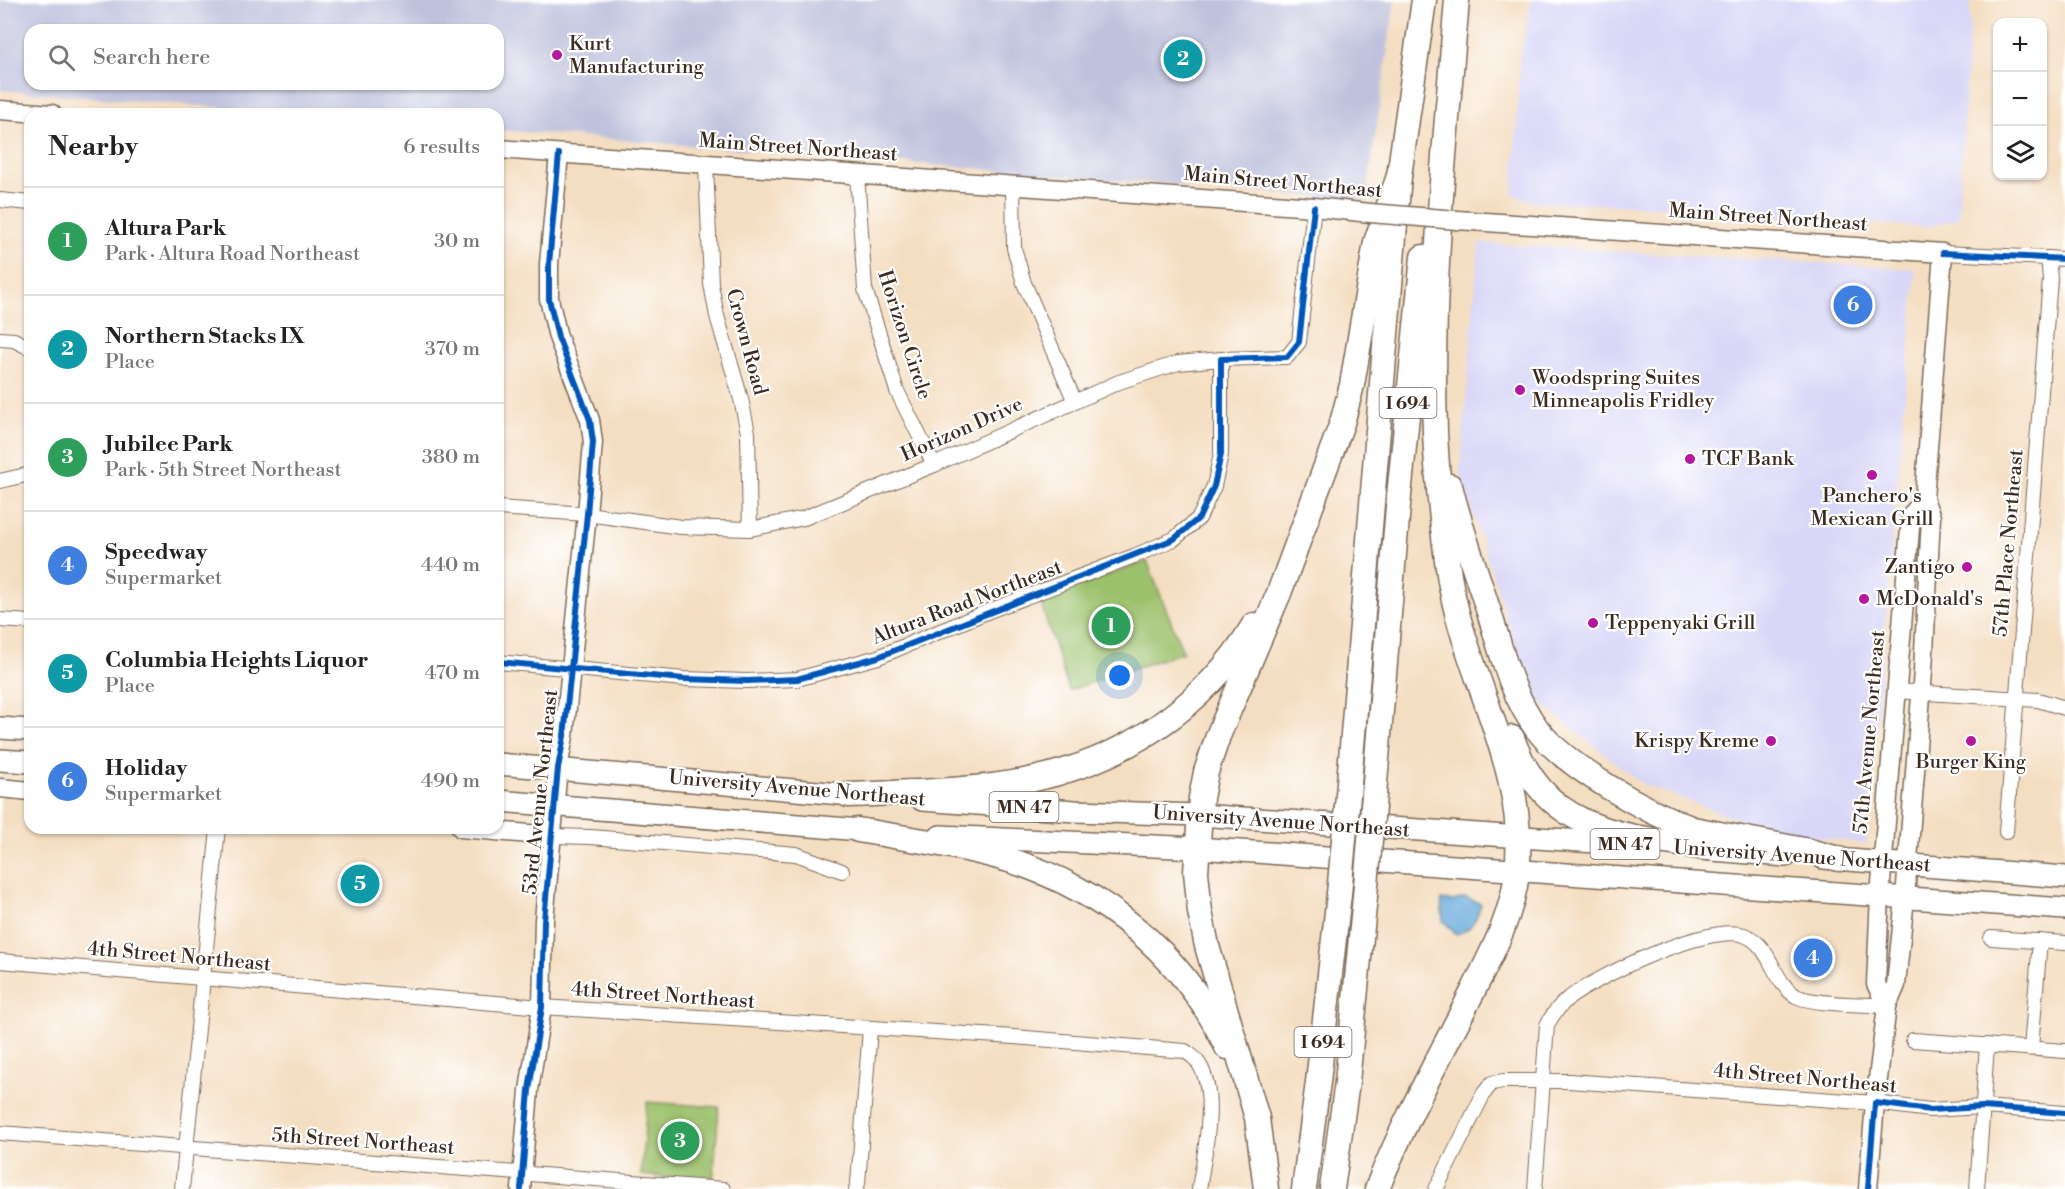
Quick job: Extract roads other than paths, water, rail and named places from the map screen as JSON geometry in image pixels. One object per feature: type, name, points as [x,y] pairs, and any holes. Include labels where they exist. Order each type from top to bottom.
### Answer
[{"type":"highway","name":"I 694","points":[[1304,1189],[1339,894],[1399,176],[1424,0]]},
{"type":"highway","name":"I 694","points":[[1332,1189],[1347,1082],[1365,896],[1411,366],[1427,216],[1456,0]]},
{"type":"highway","points":[[1377,1189],[1396,1145],[1496,948],[1513,896],[1517,871],[1518,837],[1513,784],[1456,607],[1440,502],[1435,434],[1434,385],[1438,262],[1456,0]]},
{"type":"highway","points":[[1266,1189],[1263,1153],[1253,1101],[1201,921],[1196,885],[1199,815],[1210,758],[1279,593],[1346,408],[1376,242],[1399,176]]},
{"type":"highway","points":[[1434,385],[1444,459],[1456,510],[1507,671],[1518,696],[1539,731],[1576,764],[1638,804],[1665,818],[1693,829],[1839,859]]},
{"type":"highway","points":[[1440,502],[1462,587],[1515,746],[1528,773],[1540,789],[1574,817],[1606,831],[1731,851]]},
{"type":"highway","points":[[848,795],[968,788],[1029,780],[1092,762],[1116,752],[1154,729],[1206,687],[1243,642],[1272,592],[1312,504]]},
{"type":"highway","points":[[858,830],[973,851],[1018,863],[1074,887],[1133,925],[1164,954],[1183,976],[1216,1025],[1227,1046],[1255,1117],[1263,1153]]},
{"type":"main road","points":[[0,728],[24,730]]},
{"type":"main road","points":[[0,760],[24,762]]},
{"type":"main road","name":"University Avenue Northeast","points":[[504,764],[848,795],[1076,811],[1199,815],[1731,851],[2065,877]]},
{"type":"main road","name":"University Avenue Northeast","points":[[504,801],[915,834],[1197,848],[2065,909]]},
{"type":"street","points":[[0,110],[24,112]]},
{"type":"street","name":"Main Street Northeast","points":[[504,149],[1314,207],[1457,220],[1943,253],[2065,259]]},
{"type":"street","name":"53rd Avenue Northeast","points":[[521,1181],[529,1090],[542,1007],[544,920],[554,805],[564,736],[587,514],[592,442],[590,420],[558,337],[549,299],[549,264],[559,154]]},
{"type":"street","name":"Crown Road","points":[[706,165],[711,284],[717,316],[741,399],[748,433],[750,529]]},
{"type":"street","name":"Horizon Circle","points":[[857,175],[865,289],[897,391],[934,465]]},
{"type":"street","points":[[1013,186],[1014,248],[1024,283],[1075,402]]},
{"type":"street","points":[[0,200],[24,202]]},
{"type":"street","name":"Horizon Drive","points":[[504,508],[587,514],[681,527],[750,529],[804,518],[934,465],[1119,382],[1178,363],[1287,357],[1299,342],[1314,207]]},
{"type":"street","name":"57th Avenue Northeast","points":[[1868,1189],[1875,1103],[1887,1006],[1896,985],[1905,898],[1932,518],[1924,499],[1943,253]]},
{"type":"street","name":"57th Place Northeast","points":[[2006,832],[2050,279],[2048,258]]},
{"type":"street","points":[[0,339],[14,340],[24,345]]},
{"type":"street","name":"Altura Road Northeast","points":[[504,663],[684,679],[747,681],[797,679],[878,657],[1174,539],[1199,518],[1214,486],[1221,454],[1221,359]]},
{"type":"street","points":[[0,482],[24,476]]},
{"type":"street","name":"57th Avenue Northeast","points":[[1887,1006],[1876,984],[1882,862],[1911,516],[1924,499]]},
{"type":"street","points":[[0,620],[24,622]]},
{"type":"street","points":[[1896,691],[2038,700],[2065,708]]},
{"type":"street","points":[[0,788],[24,790]]},
{"type":"street","points":[[504,832],[796,854],[842,871]]},
{"type":"street","points":[[182,1189],[217,834]]},
{"type":"street","points":[[1535,1189],[1547,1025],[1564,1003],[1612,974],[1661,952],[1715,934],[1730,932],[1745,936],[1758,944],[1766,953],[1782,982],[1799,998],[1812,1001],[1887,1006]]},
{"type":"street","points":[[1991,938],[2065,943]]},
{"type":"street","points":[[2031,1048],[2040,941]]},
{"type":"street","name":"4th Street Northeast","points":[[0,961],[542,1007],[1014,1037],[1185,1051],[1196,1058],[1204,1075],[1208,1106],[1207,1137],[1199,1189]]},
{"type":"street","points":[[856,1189],[865,1113],[870,1029]]},
{"type":"street","points":[[1913,1040],[2065,1051]]},
{"type":"street","points":[[1977,1189],[1988,1046]]},
{"type":"street","name":"4th Street Northeast","points":[[1437,1189],[1476,1106],[1492,1083],[1515,1080],[1580,1082],[1875,1103],[1930,1110],[1983,1107],[2065,1113]]},
{"type":"street","name":"5th Street Northeast","points":[[0,1133],[186,1148],[521,1181],[723,1189]]},
{"type":"water","points":[[1466,898],[1481,904],[1476,919],[1470,927],[1456,934],[1443,921],[1441,900],[1452,901]]},
{"type":"place","name":"Kurt Manufacturing","points":[[557,55]]},
{"type":"place","name":"Northern Stacks IX","points":[[1183,59]]},
{"type":"place","name":"Holiday","points":[[1853,305]]},
{"type":"place","name":"Woodspring Suites Minneapolis Fridley","points":[[1520,390]]},
{"type":"place","name":"TCF Bank","points":[[1690,459]]},
{"type":"place","name":"Panchero's Mexican Grill","points":[[1872,475]]},
{"type":"place","name":"Zantigo","points":[[1967,567]]},
{"type":"place","name":"McDonald's","points":[[1864,599]]},
{"type":"place","name":"Teppenyaki Grill","points":[[1593,623]]},
{"type":"place","name":"Altura Park","points":[[1111,626]]},
{"type":"place","name":"Krispy Kreme","points":[[1771,741]]},
{"type":"place","name":"Burger King","points":[[1971,741]]},
{"type":"place","name":"Columbia Heights Liquor","points":[[360,884]]},
{"type":"place","name":"Speedway","points":[[1813,958]]},
{"type":"place","name":"Jubilee Park","points":[[680,1141]]}]
